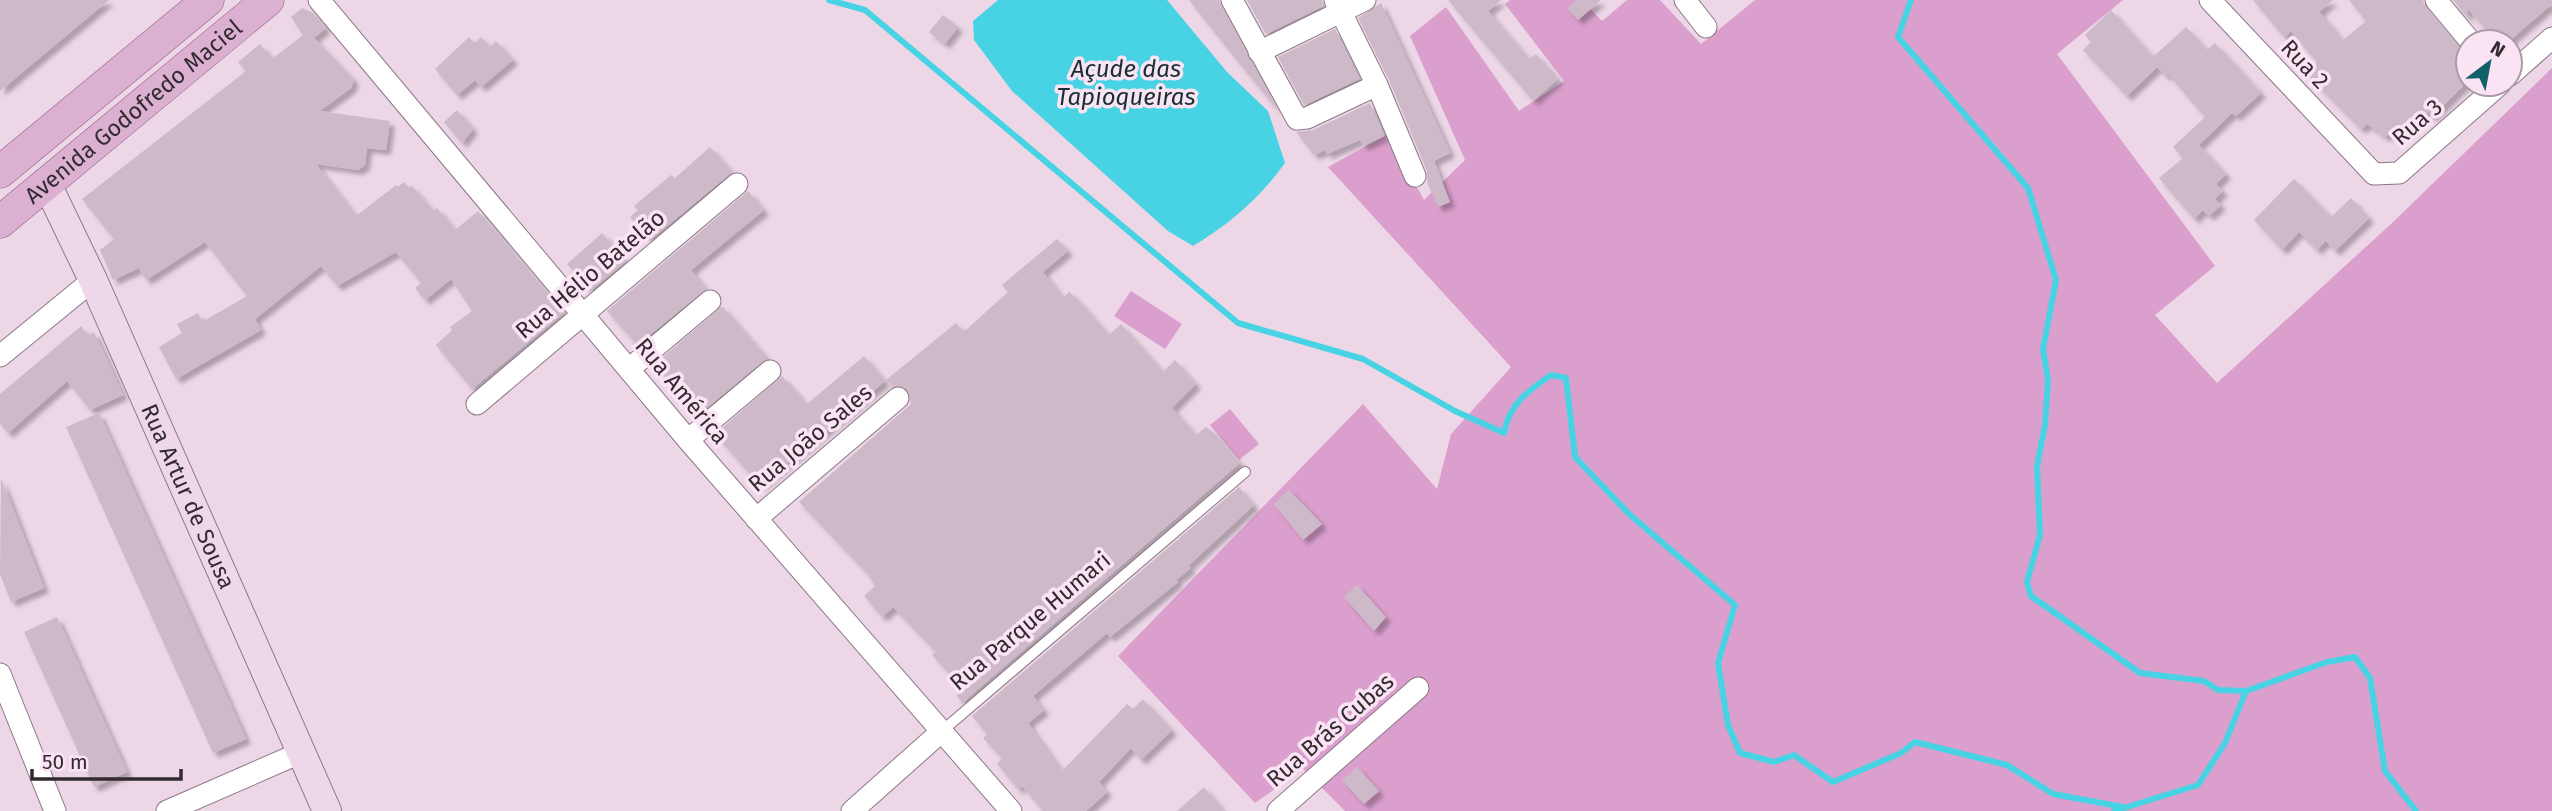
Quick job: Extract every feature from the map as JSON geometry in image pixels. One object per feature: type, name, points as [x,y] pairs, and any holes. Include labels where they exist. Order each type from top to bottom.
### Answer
[{"type":"main road","name":"Avenida Godofredo Maciel","points":[[0,173],[208,0]]},
{"type":"main road","name":"Avenida Godofredo Maciel","points":[[0,222],[268,0]]},
{"type":"street","name":"Rua América","points":[[319,0],[688,440],[1011,811]]},
{"type":"street","points":[[1232,0],[1294,116],[1302,120],[1377,85]]},
{"type":"street","points":[[1259,52],[1338,7],[1365,0]]},
{"type":"street","points":[[1685,0],[1706,27]]},
{"type":"street","name":"Rua 2","points":[[2210,0],[2362,164]]},
{"type":"street","points":[[2436,0],[2459,28]]},
{"type":"street","points":[[1338,7],[1377,85],[1415,176]]},
{"type":"street","points":[[2524,63],[2552,38]]},
{"type":"street","name":"Rua 3","points":[[2362,164],[2374,174],[2399,173],[2484,98]]},
{"type":"street","name":"Rua Artur de Sousa","points":[[46,182],[93,280],[327,811]]},
{"type":"street","name":"Rua Hélio Batelão","points":[[477,404],[737,184]]},
{"type":"street","points":[[0,356],[93,280]]},
{"type":"street","points":[[629,369],[710,301]]},
{"type":"street","points":[[688,440],[770,371]]},
{"type":"street","name":"Rua João Sales","points":[[756,519],[898,398]]},
{"type":"street","points":[[0,674],[55,811]]},
{"type":"street","name":"Rua Brás Cubas","points":[[1278,811],[1418,688]]},
{"type":"street","name":"Rua Parque Humari","points":[[852,811],[942,731]]},
{"type":"street","points":[[167,811],[300,753]]},
{"type":"lane","name":"Rua Parque Humari","points":[[942,731],[1245,472]]},
{"type":"shaded area","points":[[1510,0],[1582,0],[1602,21],[1627,0],[1660,0],[1701,44],[1755,0],[2123,0],[2057,54],[2215,266],[2155,315],[2217,383],[2392,223],[2552,68],[2552,811],[1345,811],[1303,769],[1255,803],[1118,656],[1363,404],[1437,489],[1451,434],[1511,367],[1328,167],[1388,134],[1424,200],[1465,160],[1410,36],[1446,7],[1519,111],[1564,81],[1505,4]]},
{"type":"shaded area","points":[[1131,291],[1182,324],[1165,349],[1114,316]]},
{"type":"shaded area","points":[[1230,409],[1259,444],[1239,460],[1210,425]]},
{"type":"water","name":"Açude das Tapioqueiras","points":[[998,0],[1167,0],[1227,72],[1268,111],[1285,163],[1244,209],[1193,246],[1168,231],[1012,91],[974,40],[973,21]]},
{"type":"building","points":[[0,0],[109,0],[0,91]]},
{"type":"building","points":[[1189,0],[1219,0],[1278,111],[1227,48]]},
{"type":"building","points":[[1247,0],[1322,0],[1323,6],[1266,34]]},
{"type":"building","points":[[1448,0],[1501,0],[1488,11],[1529,59],[1536,54],[1558,79],[1533,101]]},
{"type":"building","points":[[1576,0],[1601,0],[1578,20],[1567,8]]},
{"type":"building","points":[[2253,0],[2333,0],[2319,12],[2343,40],[2366,21],[2349,0],[2423,0],[2426,8],[2454,39],[2454,95],[2432,117],[2428,112],[2398,138],[2392,131],[2385,137],[2367,124],[2361,129],[2304,72],[2317,62],[2291,31],[2284,37]]},
{"type":"building","points":[[2453,0],[2552,0],[2552,4],[2524,28],[2484,28],[2468,9],[2468,18]]},
{"type":"building","points":[[1381,3],[1450,153],[1434,161],[1450,202],[1438,207],[1427,182],[1427,171],[1389,80],[1358,18]]},
{"type":"building","points":[[302,8],[313,13],[326,28],[314,38],[354,80],[351,88],[320,111],[390,121],[386,150],[367,148],[365,165],[358,170],[316,164],[356,216],[396,185],[398,187],[404,182],[409,188],[412,186],[433,211],[437,208],[455,230],[478,211],[564,313],[472,389],[436,345],[452,330],[450,327],[472,311],[451,279],[425,300],[415,288],[421,283],[396,252],[337,286],[321,266],[255,319],[261,330],[176,379],[159,347],[182,333],[177,324],[198,313],[202,322],[247,296],[205,242],[146,280],[139,268],[113,280],[100,250],[114,239],[82,199],[246,71],[238,62],[260,44],[272,59],[303,35],[291,17]]},
{"type":"building","points":[[2111,10],[2153,57],[2186,27],[2207,50],[2215,43],[2261,93],[2236,116],[2232,113],[2199,145],[2226,174],[2216,184],[2223,191],[2215,199],[2221,205],[2209,216],[2203,210],[2194,219],[2159,178],[2183,158],[2173,147],[2205,117],[2168,74],[2166,76],[2157,67],[2127,96],[2083,50],[2091,42],[2085,35]]},
{"type":"building","points":[[943,15],[958,27],[945,44],[929,32]]},
{"type":"building","points":[[1335,29],[1359,79],[1304,105],[1278,57]]},
{"type":"building","points":[[469,37],[475,43],[481,37],[490,47],[496,41],[513,60],[481,87],[475,80],[457,95],[435,69]]},
{"type":"building","points":[[1370,103],[1384,136],[1363,146],[1360,140],[1327,154],[1325,150],[1314,155],[1296,132],[1313,130]]},
{"type":"building","points":[[457,110],[473,129],[462,143],[444,122]]},
{"type":"building","points":[[710,147],[732,172],[650,240],[630,217],[638,210],[634,206],[671,175],[675,178]]},
{"type":"building","points":[[2294,179],[2331,217],[2351,198],[2369,218],[2335,251],[2326,241],[2317,250],[2299,232],[2282,250],[2254,220]]},
{"type":"building","points":[[748,191],[764,210],[691,270],[706,289],[637,345],[607,311]]},
{"type":"building","points":[[602,233],[626,261],[590,291],[567,264]]},
{"type":"building","points":[[1057,239],[1068,251],[1043,272],[1063,298],[1069,292],[1109,335],[1121,324],[1163,372],[1175,360],[1196,384],[1172,408],[1196,435],[1206,427],[1216,435],[1240,463],[962,703],[957,696],[962,687],[932,655],[936,652],[893,607],[882,617],[864,596],[875,586],[867,573],[799,502],[911,404],[907,389],[893,386],[886,380],[956,323],[963,331],[967,329],[1008,292],[1002,285]]},
{"type":"building","points":[[722,306],[767,358],[698,415],[654,365]]},
{"type":"building","points":[[81,326],[88,335],[94,332],[123,395],[90,410],[67,381],[8,433],[0,424],[0,394]]},
{"type":"building","points":[[864,356],[885,381],[760,486],[715,434],[782,376],[807,404]]},
{"type":"building","points":[[99,413],[246,739],[213,753],[66,427]]},
{"type":"building","points":[[1,478],[44,588],[11,602],[0,574]]},
{"type":"building","points":[[1239,487],[1254,505],[1188,566],[1191,568],[1176,580],[1178,582],[1110,637],[1107,633],[1033,696],[1044,710],[1028,723],[1062,771],[1127,704],[1133,709],[1143,699],[1172,730],[1141,760],[1131,748],[1099,782],[1107,792],[1086,811],[1043,811],[1022,786],[1018,789],[997,764],[1002,758],[983,738],[987,734],[972,716]]},
{"type":"building","points":[[1289,490],[1322,524],[1303,540],[1274,504]]},
{"type":"building","points":[[1357,585],[1386,617],[1374,631],[1344,597]]},
{"type":"building","points":[[57,617],[127,772],[94,787],[24,632]]},
{"type":"building","points":[[1357,767],[1379,791],[1364,804],[1342,780]]},
{"type":"building","points":[[1204,787],[1224,811],[1177,811]]},
{"type":"waterway","points":[[829,0],[865,10],[1238,323],[1363,359],[1455,411],[1504,433],[1510,414],[1527,393],[1551,375],[1566,378],[1575,457],[1629,514],[1735,605],[1718,663],[1728,725],[1740,753],[1774,762],[1794,755],[1833,782],[1901,753],[1915,742],[2007,765],[2053,794],[2123,807]]},
{"type":"waterway","points":[[1911,0],[1898,37],[2028,188],[2056,280],[2043,349],[2048,380],[2045,425],[2037,466],[2040,535],[2027,582],[2031,596],[2140,673],[2204,681],[2218,690],[2246,691]]},
{"type":"waterway","points":[[2114,811],[2198,785],[2225,743],[2246,691],[2327,662],[2355,657],[2370,678],[2385,771],[2416,811]]}]
